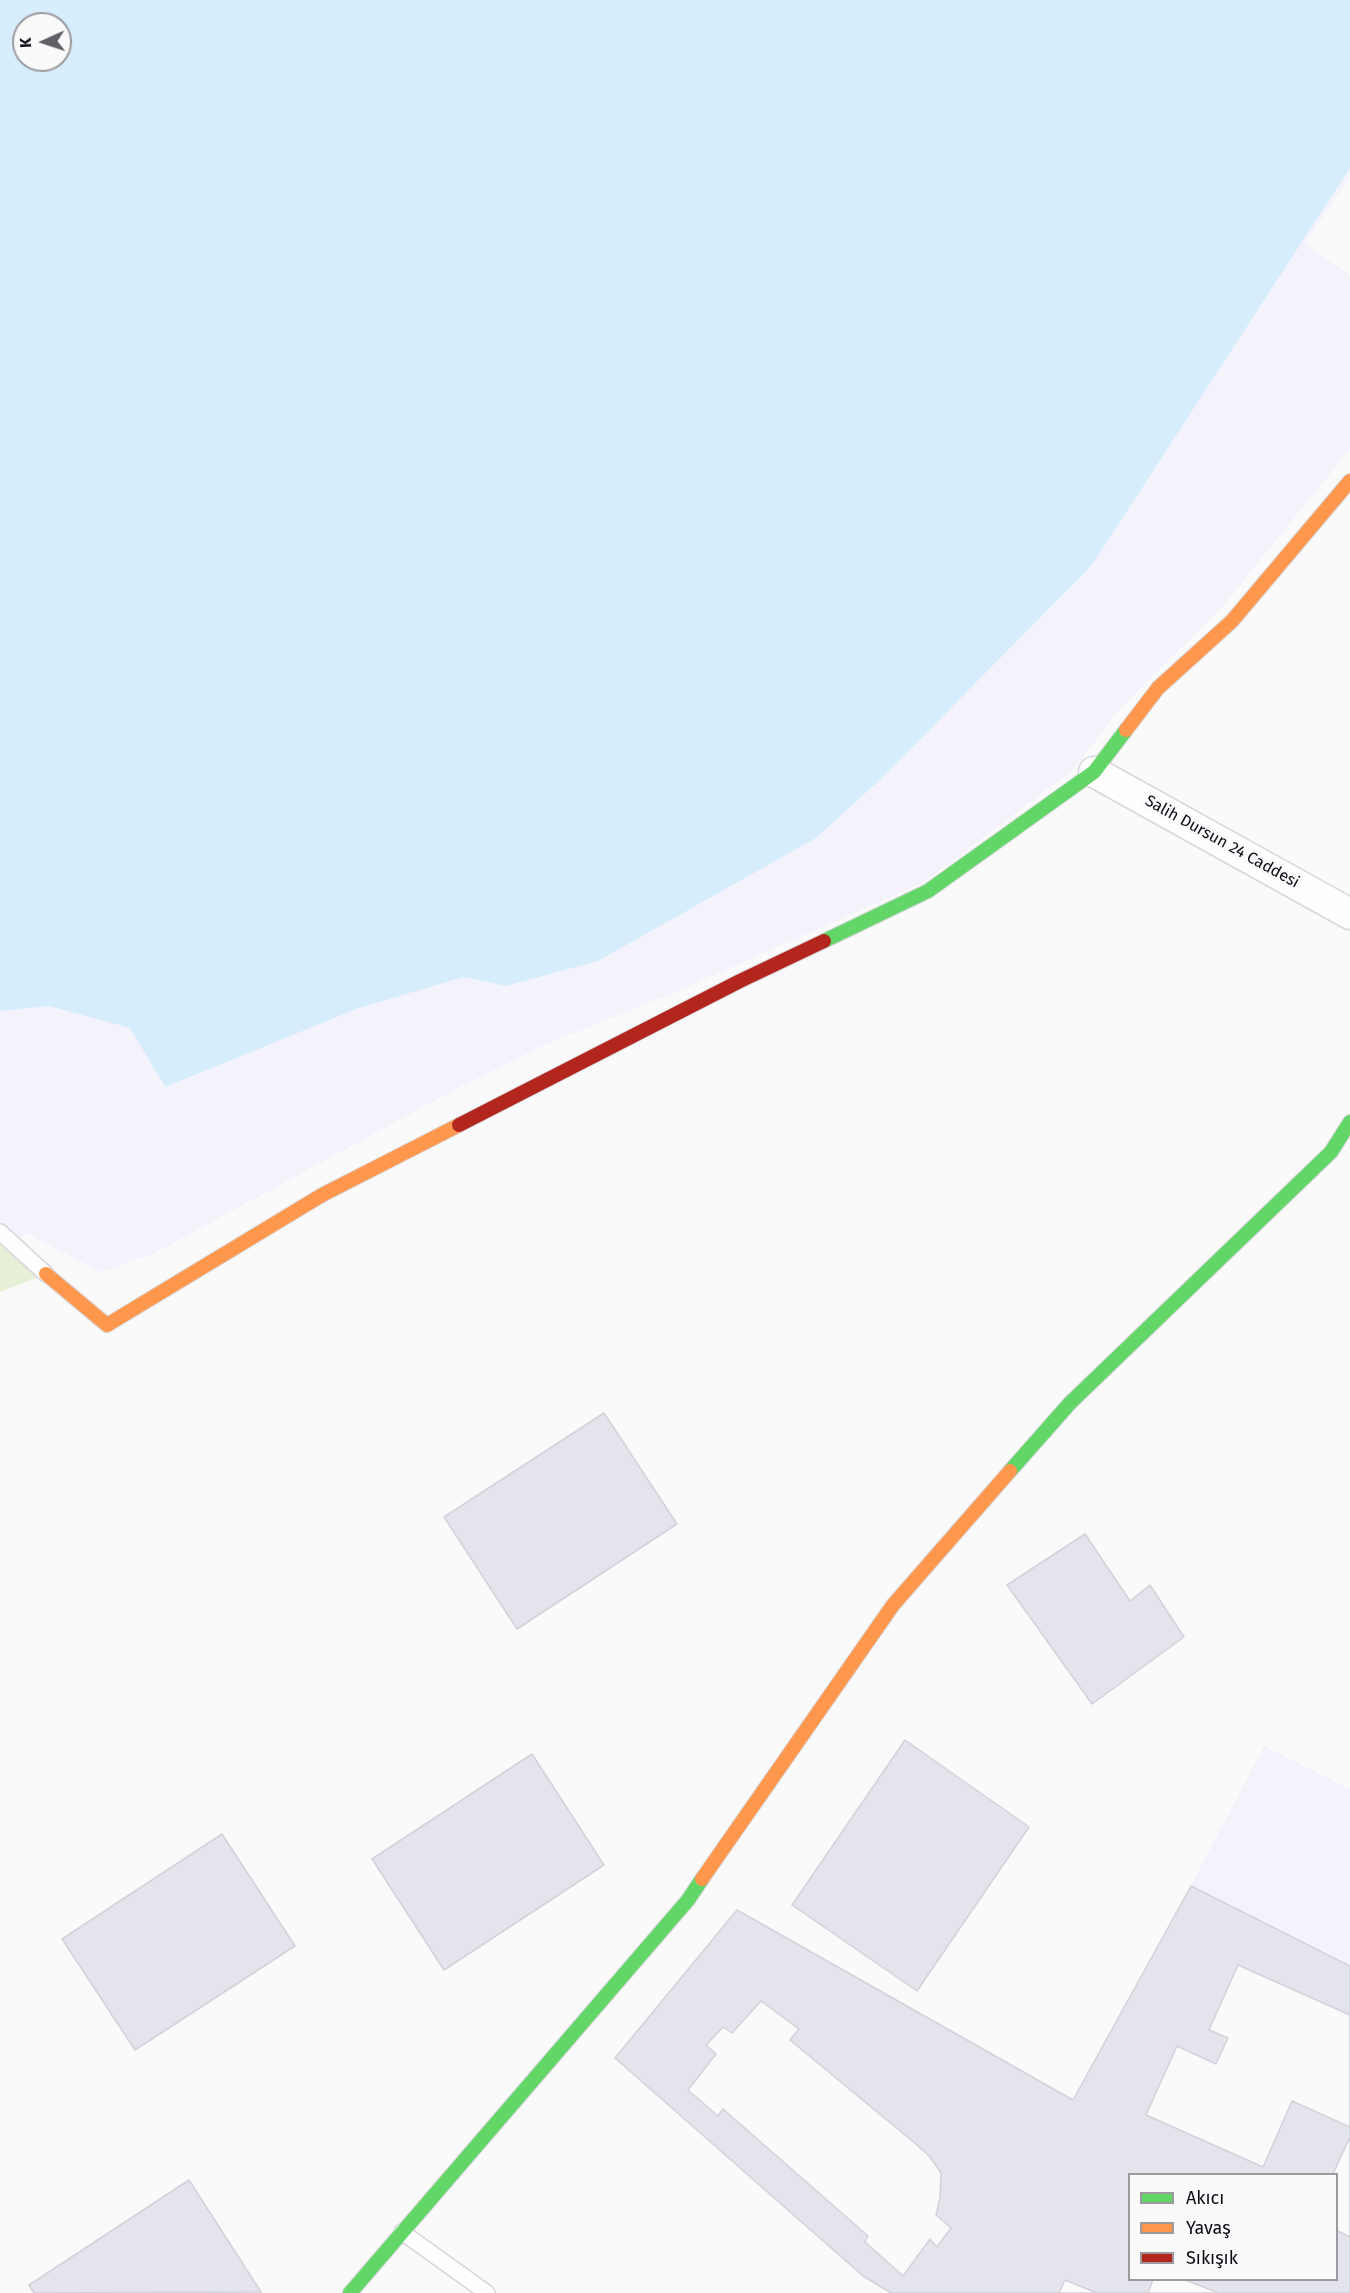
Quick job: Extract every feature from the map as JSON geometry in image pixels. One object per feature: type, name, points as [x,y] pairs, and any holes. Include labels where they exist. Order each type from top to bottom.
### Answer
[{"type":"street","points":[[46,1274],[107,1325],[322,1195],[740,981],[928,891],[1094,772],[1158,688],[1233,621],[1350,481]]},
{"type":"street","name":"Salih Dursun 24 Caddesi","points":[[1094,772],[1350,914]]},
{"type":"street","points":[[350,2293],[688,1900],[893,1605],[1070,1403],[1331,1152],[1350,1122]]},
{"type":"lane","points":[[0,1232],[46,1274]]},
{"type":"lane","points":[[402,2232],[487,2293]]},
{"type":"shaded area","points":[[1350,168],[1350,177],[1305,243],[1350,275],[1350,449],[1222,607],[1118,711],[1074,769],[924,882],[683,989],[540,1047],[460,1087],[153,1254],[101,1272],[26,1233],[0,1262],[0,1011],[49,1006],[131,1028],[164,1087],[359,1008],[464,977],[506,986],[598,961],[816,838],[884,776],[1092,565]]},
{"type":"shaded area","points":[[1264,1746],[1350,1789],[1350,1966],[1191,1886]]},
{"type":"green space","points":[[0,1232],[46,1274],[0,1292]]},
{"type":"water","points":[[0,0],[1350,0],[1350,168],[1092,565],[884,776],[816,838],[598,961],[506,986],[464,977],[359,1008],[165,1087],[130,1028],[49,1006],[0,1011]]},
{"type":"building","points":[[604,1413],[677,1524],[517,1629],[444,1517]]},
{"type":"building","points":[[1085,1534],[1130,1601],[1150,1585],[1184,1637],[1092,1704],[1007,1585]]},
{"type":"building","points":[[905,1740],[1029,1827],[917,1991],[792,1905]]},
{"type":"building","points":[[532,1754],[604,1865],[444,1970],[372,1859]]},
{"type":"building","points":[[222,1834],[295,1946],[135,2050],[62,1939]]},
{"type":"building","points":[[1191,1886],[1350,1966],[1350,2293],[891,2293],[863,2276],[615,2058],[737,1910],[1073,2100]]},
{"type":"building","points":[[1238,1965],[1350,2015],[1350,2127],[1292,2101],[1263,2167],[1146,2115],[1177,2046],[1216,2064],[1228,2038],[1209,2030]]},
{"type":"building","points":[[761,2001],[799,2029],[790,2040],[917,2145],[930,2157],[941,2173],[940,2198],[936,2215],[951,2228],[937,2247],[930,2239],[903,2276],[865,2242],[868,2236],[723,2109],[718,2116],[688,2090],[716,2054],[706,2045],[723,2027],[732,2033]]},
{"type":"building","points":[[1350,2137],[1350,2237],[1338,2231],[1338,2173],[1333,2173]]},
{"type":"building","points":[[189,2180],[261,2292],[34,2293],[29,2285]]},
{"type":"building","points":[[1065,2280],[1097,2293],[1059,2293]]},
{"type":"building","points":[[1153,2281],[1188,2281],[1219,2293],[1148,2293]]},
{"type":"traffic: fast","points":[[824,941],[928,891],[1094,772],[1126,730]]},
{"type":"traffic: fast","points":[[1010,1471],[1070,1403],[1331,1152],[1350,1122]]},
{"type":"traffic: fast","points":[[350,2293],[688,1900],[702,1879]]},
{"type":"traffic: slow","points":[[1126,730],[1158,688],[1232,621],[1350,481]]},
{"type":"traffic: slow","points":[[46,1274],[107,1325],[322,1195],[459,1125]]},
{"type":"traffic: slow","points":[[702,1879],[893,1605],[1010,1471]]},
{"type":"traffic: jam","points":[[459,1125],[740,981],[824,941]]}]
